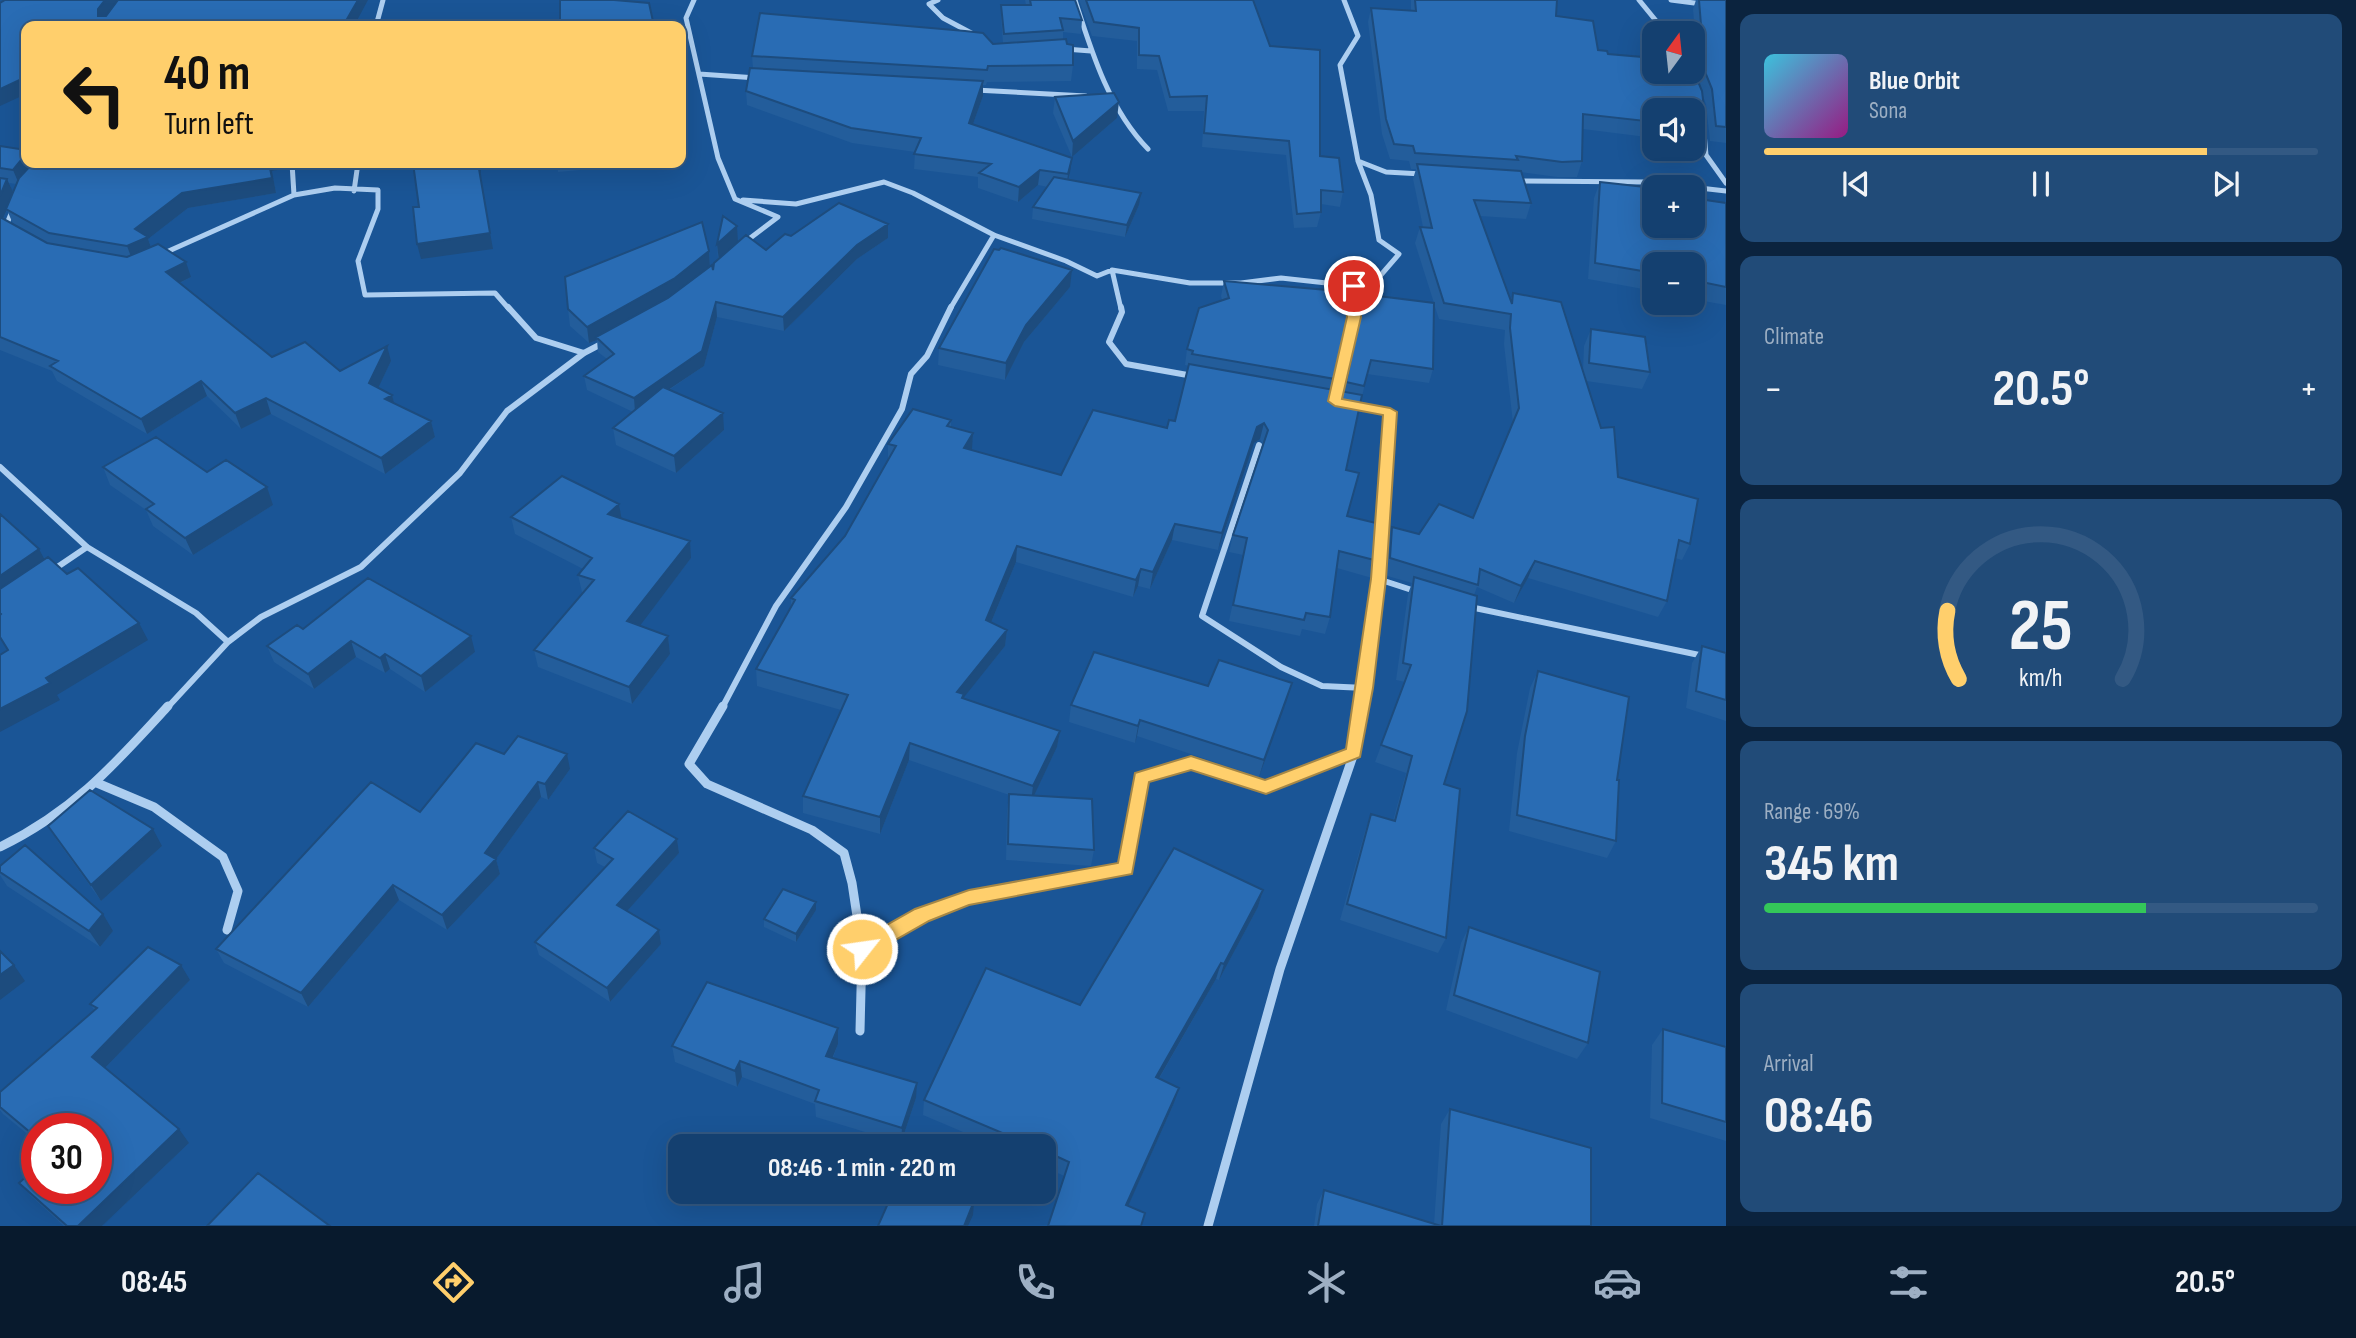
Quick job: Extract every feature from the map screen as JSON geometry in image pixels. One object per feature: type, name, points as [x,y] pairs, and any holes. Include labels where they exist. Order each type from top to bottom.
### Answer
[{"type":"street","points":[[377,21],[383,0]]},
{"type":"street","points":[[694,0],[686,18],[718,158],[735,199],[778,217],[735,251]]},
{"type":"street","points":[[938,0],[929,4],[943,18],[981,38]]},
{"type":"street","points":[[1075,0],[1091,51],[1127,127],[1148,149]]},
{"type":"street","points":[[735,199],[796,204],[884,182],[913,193],[994,236],[1066,261],[1097,276],[1112,271],[1189,283],[1241,283],[1281,278],[1354,286],[1380,275],[1399,254],[1379,240],[1370,195],[1358,161],[1340,65],[1358,36],[1344,0]]},
{"type":"street","points":[[1639,0],[1658,21]]},
{"type":"street","points":[[1671,0],[1712,5]]},
{"type":"street","points":[[1059,49],[1091,51]]},
{"type":"street","points":[[699,75],[768,78]]},
{"type":"street","points":[[962,89],[1087,96]]},
{"type":"street","points":[[1101,97],[1115,98]]},
{"type":"street","points":[[1705,146],[1706,155],[1726,183]]},
{"type":"street","points":[[1358,161],[1386,172],[1425,174]]},
{"type":"street","points":[[292,168],[294,195]]},
{"type":"street","points":[[354,191],[357,168]]},
{"type":"street","points":[[1514,181],[1649,180],[1693,183],[1726,191]]},
{"type":"street","points":[[159,255],[294,195],[335,188],[354,191],[378,190],[378,209],[358,261],[365,295],[495,293],[536,338],[584,354]]},
{"type":"street","points":[[0,232],[6,226],[16,202]]},
{"type":"street","points":[[6,226],[18,233]]},
{"type":"street","points":[[860,1031],[862,949],[852,883],[844,853],[812,830],[707,784],[689,764],[738,681],[776,606],[846,507],[902,409],[911,374],[927,356],[958,293],[994,236]]},
{"type":"street","points":[[1112,271],[1122,312],[1109,342],[1126,364],[1204,378]]},
{"type":"street","points":[[1335,401],[1354,317],[1350,298],[1354,286]]},
{"type":"street","points":[[0,847],[37,828],[97,783],[228,642],[261,617],[360,567],[460,473],[507,411],[607,340]]},
{"type":"street","points":[[1208,1226],[1280,970],[1354,753],[1365,688],[1378,579],[1390,412],[1322,399]]},
{"type":"street","points":[[1259,444],[1202,616],[1281,667],[1322,686],[1365,688]]},
{"type":"street","points":[[0,467],[87,547],[196,613],[228,642]]},
{"type":"street","points":[[43,576],[87,547]]},
{"type":"street","points":[[1378,579],[1425,594]]},
{"type":"street","points":[[1463,605],[1501,616],[1666,645],[1714,659]]},
{"type":"street","points":[[862,949],[922,915],[969,898],[1126,869],[1141,778],[1191,763],[1266,787],[1354,753]]},
{"type":"street","points":[[97,783],[154,807],[223,857],[239,891],[227,930]]},
{"type":"building","points":[[5,0],[105,0],[98,9],[98,16],[106,16],[118,0],[358,0],[346,21],[21,21],[21,79],[0,89],[0,3]]},
{"type":"building","points":[[560,0],[614,0],[649,3],[653,21],[560,21]]},
{"type":"building","points":[[1030,0],[1075,0],[1082,20],[1060,18],[1063,30],[1004,34],[1001,5],[1031,5]]},
{"type":"building","points":[[1086,0],[1253,0],[1270,46],[1320,50],[1320,156],[1339,158],[1343,192],[1321,190],[1321,212],[1297,214],[1289,141],[1204,133],[1207,96],[1170,97],[1159,56],[1139,55],[1139,28],[1094,22]]},
{"type":"building","points":[[1415,0],[1557,0],[1556,16],[1593,21],[1598,50],[1607,51],[1608,54],[1642,57],[1642,84],[1699,84],[1703,98],[1642,98],[1642,121],[1583,114],[1582,161],[1415,153],[1413,146],[1394,144],[1386,119],[1371,8],[1416,11]]},
{"type":"building","points":[[1699,0],[1726,0],[1726,127],[1716,126],[1712,89],[1705,72],[1705,21],[1701,21]]},
{"type":"building","points":[[760,13],[983,33],[993,44],[1066,39],[1067,44],[1073,45],[1073,65],[988,66],[987,70],[752,56]]},
{"type":"building","points":[[750,68],[983,81],[969,123],[1072,158],[1068,174],[1040,170],[1019,187],[979,173],[991,164],[914,154],[921,138],[851,128],[746,91]]},
{"type":"building","points":[[1114,93],[1119,102],[1073,141],[1055,97]]},
{"type":"building","points":[[0,146],[21,149],[21,160],[13,170],[0,168]]},
{"type":"building","points":[[1417,164],[1521,171],[1531,203],[1474,200],[1512,304],[1513,293],[1561,302],[1601,428],[1614,427],[1618,477],[1698,499],[1690,544],[1679,540],[1667,601],[1535,561],[1521,586],[1480,569],[1478,585],[1390,558],[1392,527],[1419,534],[1439,504],[1473,518],[1519,408],[1510,328],[1511,314],[1444,303],[1420,227],[1432,228]]},
{"type":"building","points":[[28,168],[270,168],[272,178],[182,193],[135,229],[148,237],[127,246],[49,233],[6,209],[19,178]]},
{"type":"building","points":[[414,168],[479,168],[490,233],[417,244],[413,207],[419,207]]},
{"type":"building","points":[[1054,177],[1141,193],[1127,225],[1033,207]]},
{"type":"building","points":[[0,178],[7,179],[0,196]]},
{"type":"building","points":[[1600,182],[1642,187],[1642,238],[1705,238],[1705,200],[1726,203],[1726,287],[1705,283],[1705,252],[1642,252],[1642,271],[1595,263]]},
{"type":"building","points":[[839,203],[888,224],[857,245],[783,317],[716,302],[702,351],[634,398],[584,376],[614,354],[596,337],[668,298],[712,265],[713,270],[714,263],[746,235],[766,250],[785,234],[791,236]]},
{"type":"building","points":[[723,216],[737,226],[717,244]]},
{"type":"building","points":[[0,217],[47,243],[127,257],[158,244],[186,262],[166,272],[272,357],[305,342],[340,371],[387,346],[369,383],[392,395],[385,399],[431,421],[381,458],[266,398],[235,413],[201,381],[141,419],[50,366],[58,361],[0,337]]},
{"type":"building","points":[[702,222],[709,251],[675,278],[587,327],[568,309],[565,277]]},
{"type":"building","points":[[1001,248],[1072,270],[1026,325],[1006,363],[939,348],[994,249]]},
{"type":"building","points":[[1224,281],[1350,292],[1352,302],[1335,379],[1192,354],[1193,351],[1187,349],[1199,308],[1229,298]]},
{"type":"building","points":[[1362,294],[1434,303],[1433,369],[1371,360],[1364,386],[1346,382],[1363,304]]},
{"type":"building","points":[[1591,329],[1645,337],[1650,372],[1589,363]]},
{"type":"building","points":[[1189,364],[1362,395],[1346,470],[1359,473],[1347,516],[1380,524],[1378,561],[1339,551],[1330,617],[1306,613],[1304,620],[1233,605],[1247,538],[1233,535],[1268,430],[1264,423],[1257,427],[1222,533],[1175,524],[1153,572],[1141,569],[1136,580],[1017,546],[986,620],[1007,630],[957,692],[964,694],[962,698],[1060,731],[1033,786],[910,743],[880,817],[803,796],[848,695],[756,669],[795,600],[791,598],[845,536],[896,446],[888,444],[913,409],[951,420],[947,426],[973,433],[964,448],[1061,475],[1093,410],[1167,428],[1169,420],[1175,421]]},
{"type":"building","points":[[663,387],[723,413],[674,456],[613,428]]},
{"type":"building","points":[[156,437],[207,472],[226,460],[267,487],[185,538],[146,509],[154,504],[103,467]]},
{"type":"building","points":[[562,476],[619,504],[608,514],[690,541],[627,621],[668,636],[629,687],[534,650],[594,580],[578,575],[592,558],[511,517]]},
{"type":"building","points":[[0,514],[39,549],[0,576]]},
{"type":"building","points":[[48,557],[67,574],[78,568],[139,623],[46,678],[50,683],[0,709],[0,655],[8,650],[0,637],[0,589]]},
{"type":"building","points":[[1414,577],[1477,596],[1467,711],[1444,784],[1460,789],[1446,938],[1347,904],[1371,814],[1395,821],[1412,756],[1381,745],[1411,665],[1403,663]]},
{"type":"building","points":[[368,578],[471,636],[421,676],[385,654],[380,658],[351,641],[308,674],[267,646],[297,625],[303,629]]},
{"type":"building","points":[[1702,646],[1726,653],[1726,700],[1696,691]]},
{"type":"building","points":[[1094,652],[1208,686],[1219,660],[1292,683],[1264,760],[1140,720],[1138,726],[1071,705]]},
{"type":"building","points":[[1538,671],[1629,697],[1617,780],[1616,841],[1517,815],[1525,736]]},
{"type":"building","points":[[518,736],[567,754],[545,784],[538,782],[485,853],[496,859],[442,915],[393,885],[301,993],[216,949],[371,782],[420,812],[476,743],[504,754]]},
{"type":"building","points":[[90,790],[153,829],[91,885],[48,826]]},
{"type":"building","points":[[1009,794],[1092,799],[1094,850],[1008,844]]},
{"type":"building","points":[[628,811],[677,839],[617,905],[659,930],[607,988],[535,942],[613,859],[594,848]]},
{"type":"building","points":[[25,845],[103,914],[89,931],[0,872],[0,866]]},
{"type":"building","points":[[1174,848],[1263,890],[1224,964],[1221,963],[1156,1077],[1179,1088],[1126,1205],[1145,1213],[1141,1226],[1048,1226],[1069,1162],[1056,1156],[1056,1134],[1005,1134],[924,1100],[986,968],[1080,1005]]},
{"type":"building","points":[[783,889],[816,902],[796,934],[764,919]]},
{"type":"building","points":[[1469,927],[1600,972],[1588,1043],[1454,995]]},
{"type":"building","points":[[148,947],[181,965],[92,1057],[179,1129],[112,1193],[112,1113],[21,1113],[21,1125],[0,1107],[0,1092],[97,1008],[90,1004]]},
{"type":"building","points":[[0,951],[14,965],[0,975]]},
{"type":"building","points":[[707,982],[838,1028],[826,1056],[917,1083],[902,1128],[815,1101],[819,1090],[740,1061],[735,1071],[672,1046]]},
{"type":"building","points":[[1663,1029],[1726,1047],[1726,1122],[1662,1103]]},
{"type":"building","points":[[1450,1109],[1591,1148],[1591,1226],[1442,1226]]},
{"type":"building","points":[[258,1173],[330,1226],[207,1226]]},
{"type":"building","points":[[1324,1190],[1441,1226],[1318,1226]]},
{"type":"building","points":[[42,1204],[101,1204],[78,1226],[67,1226]]},
{"type":"building","points":[[888,1204],[973,1204],[964,1226],[878,1226]]},
{"type":"route","points":[[862,949],[922,915],[969,898],[1126,869],[1141,778],[1191,763],[1266,787],[1354,753],[1378,579],[1390,412],[1335,401],[1354,317],[1350,298],[1354,286]]}]
